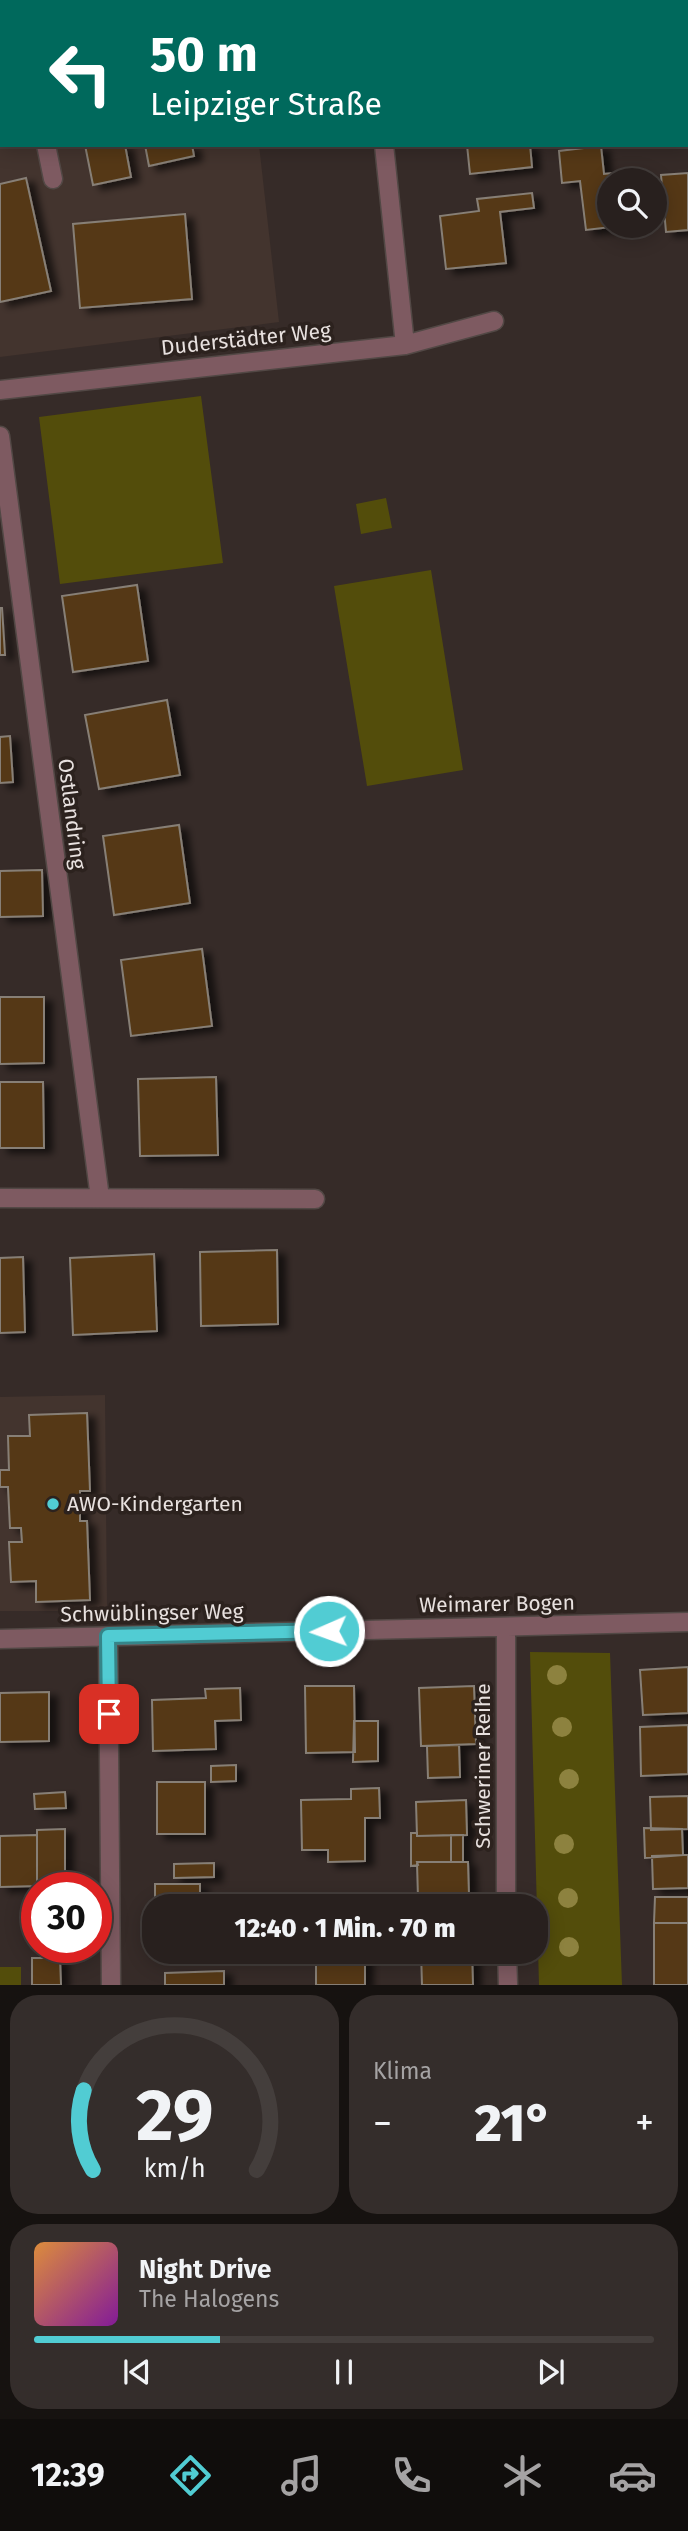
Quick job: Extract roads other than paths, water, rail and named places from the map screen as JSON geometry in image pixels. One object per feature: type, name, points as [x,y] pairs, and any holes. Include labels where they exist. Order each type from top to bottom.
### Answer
[{"type":"street","points":[[46,147],[53,179]]},
{"type":"street","points":[[384,147],[405,345]]},
{"type":"street","name":"Duderstädter Weg","points":[[0,390],[405,345],[495,321]]},
{"type":"street","name":"Ostlandring","points":[[0,436],[100,1198]]},
{"type":"street","points":[[0,1198],[315,1199]]},
{"type":"street","name":"Weimarer Bogen","points":[[306,1632],[688,1622]]},
{"type":"street","name":"Schweriner Reihe","points":[[506,1627],[506,1894]]},
{"type":"street","name":"Schwüblingser Weg","points":[[0,1639],[306,1632]]},
{"type":"street","points":[[108,1636],[111,1985]]},
{"type":"street","points":[[507,1964],[508,1985]]},
{"type":"place","name":"AWO-Kindergarten","points":[[53,1504]]}]
